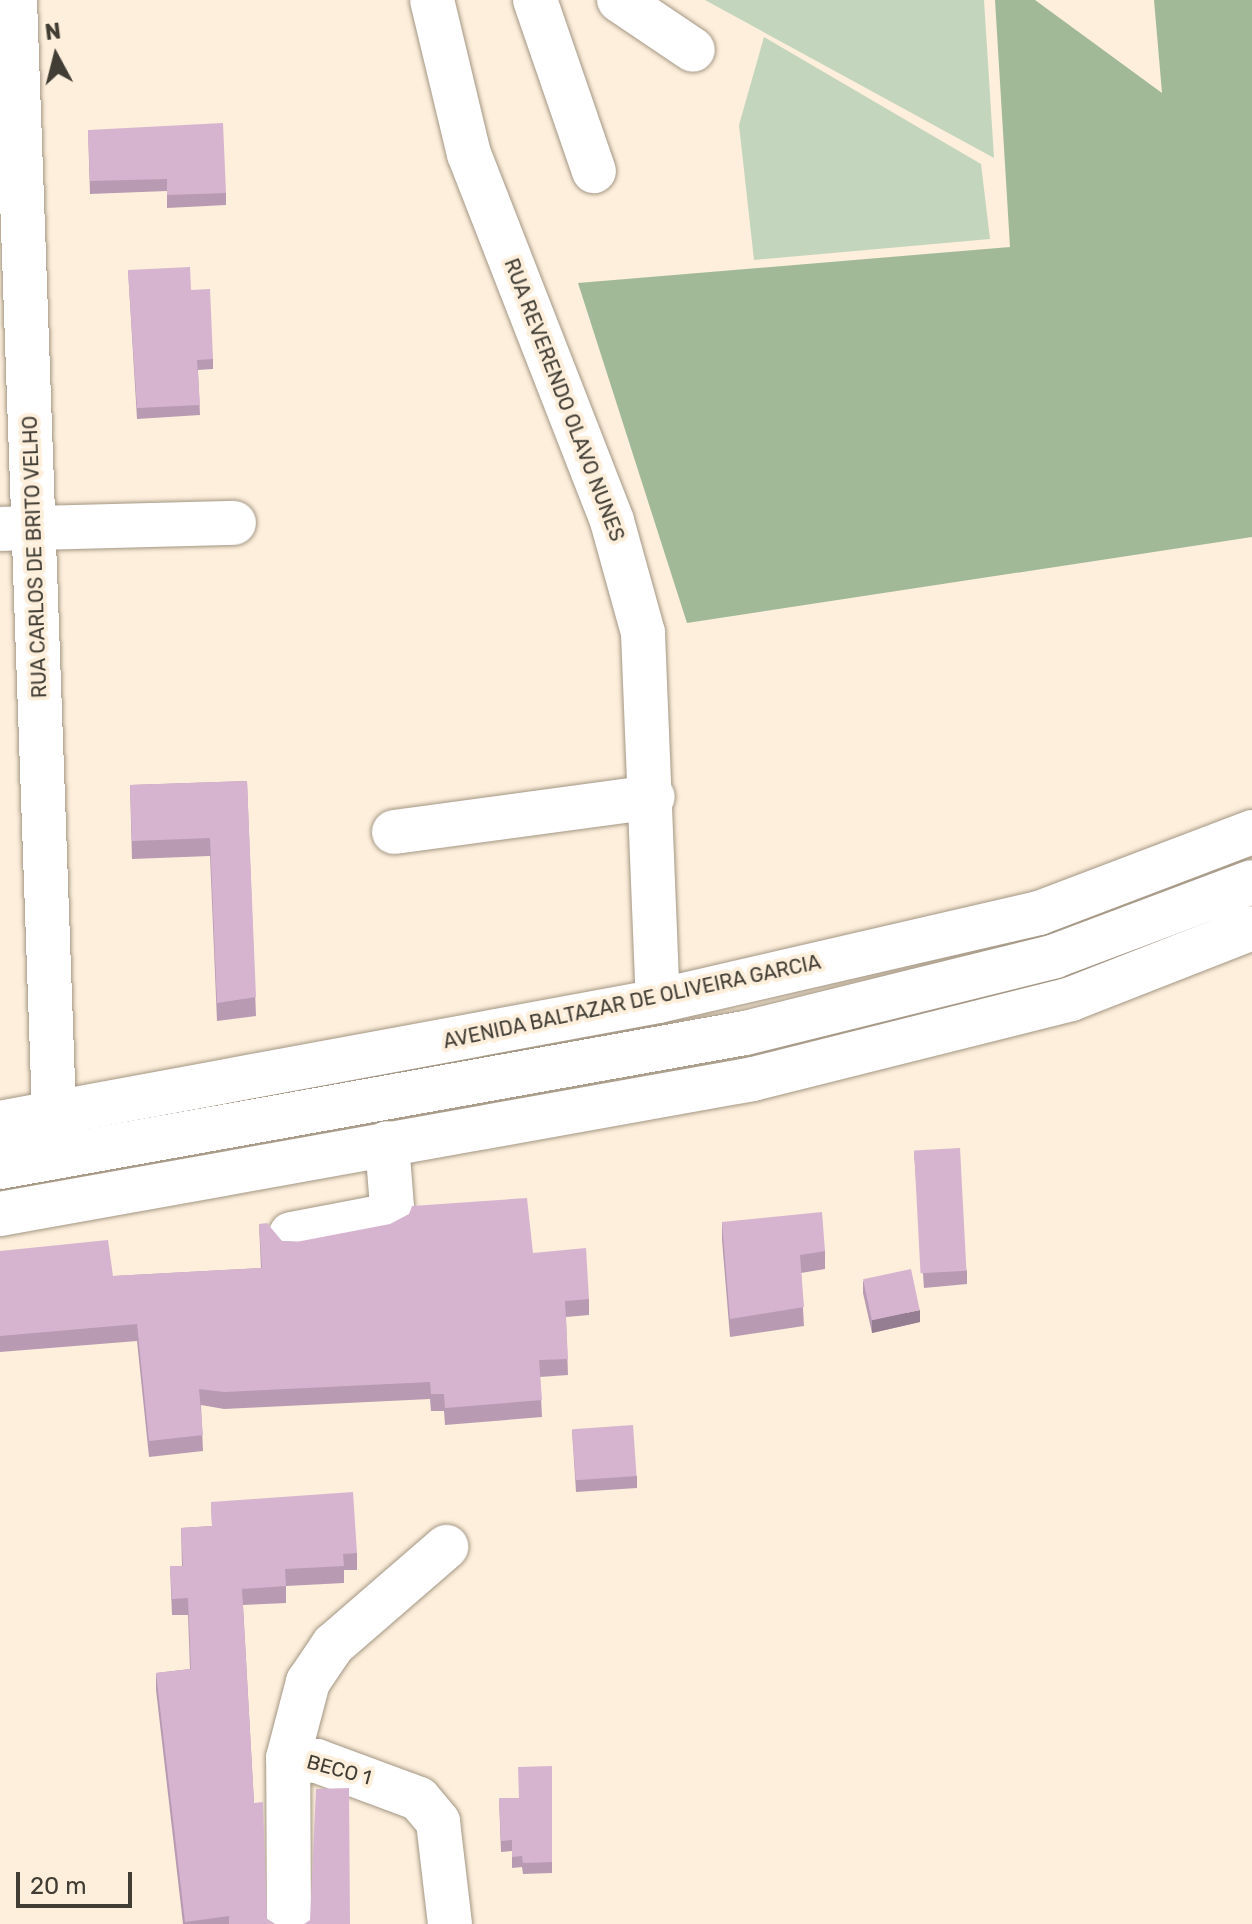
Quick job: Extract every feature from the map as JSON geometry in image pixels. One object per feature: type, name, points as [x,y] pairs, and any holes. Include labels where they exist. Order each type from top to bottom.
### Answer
[{"type":"main road","name":"RUA CARLOS DE BRITO VELHO","points":[[15,0],[17,529],[54,1113]]},
{"type":"main road","name":"RUA REVERENDO OLAVO NUNES","points":[[432,0],[469,154],[612,521],[643,633],[653,797],[658,1001]]},
{"type":"main road","points":[[535,0],[594,171]]},
{"type":"main road","points":[[619,0],[693,50]]},
{"type":"main road","points":[[17,529],[234,523]]},
{"type":"main road","points":[[394,832],[653,797]]},
{"type":"main road","name":"AVENIDA BALTAZAR DE OLIVEIRA GARCIA","points":[[0,1123],[658,1001],[1039,913],[1252,832]]},
{"type":"main road","points":[[0,1167],[745,1033],[1055,956],[1252,882]]},
{"type":"main road","points":[[745,1033],[1039,913]]},
{"type":"main road","points":[[0,1214],[753,1079],[1071,999],[1252,928]]},
{"type":"main road","points":[[745,1033],[1071,999]]},
{"type":"main road","points":[[291,1234],[385,1216],[392,1207],[387,1143]]},
{"type":"main road","points":[[288,1758],[308,1682],[333,1645],[446,1547]]},
{"type":"main road","name":"BECO 1","points":[[289,1924],[288,1758],[317,1761],[419,1799],[438,1822],[450,1924]]},
{"type":"green space","points":[[705,0],[984,0],[994,158]]},
{"type":"green space","points":[[995,0],[1035,0],[1162,93],[1154,0],[1252,0],[1252,537],[687,623],[578,283],[1010,247]]},
{"type":"green space","points":[[764,37],[981,164],[990,239],[754,260],[739,125]]},
{"type":"building","points":[[223,123],[226,193],[167,195],[167,179],[90,181],[88,130]]},
{"type":"building","points":[[190,267],[191,290],[210,289],[213,359],[197,360],[200,405],[137,408],[128,270]]},
{"type":"building","points":[[247,781],[256,997],[217,1003],[210,838],[132,841],[130,785]]},
{"type":"building","points":[[960,1148],[966,1271],[921,1273],[914,1150]]},
{"type":"building","points":[[527,1198],[533,1253],[586,1248],[589,1299],[565,1301],[568,1359],[539,1360],[542,1400],[445,1408],[444,1394],[431,1394],[430,1382],[224,1392],[199,1389],[203,1435],[149,1441],[137,1324],[0,1336],[0,1251],[108,1240],[113,1276],[262,1268],[259,1224],[267,1223],[282,1241],[296,1242],[390,1224],[409,1214],[412,1206]]},
{"type":"building","points":[[822,1212],[825,1251],[800,1255],[804,1307],[730,1319],[722,1222]]},
{"type":"building","points":[[911,1269],[920,1310],[872,1320],[863,1279]]},
{"type":"building","points":[[633,1425],[637,1476],[576,1480],[572,1429]]},
{"type":"building","points":[[353,1492],[357,1553],[343,1554],[344,1566],[285,1569],[286,1586],[242,1589],[254,1803],[263,1802],[267,1919],[275,1924],[229,1924],[229,1916],[185,1922],[156,1673],[191,1669],[188,1598],[172,1599],[170,1566],[183,1566],[181,1528],[212,1526],[211,1502]]},
{"type":"building","points":[[552,1766],[552,1862],[523,1863],[522,1856],[512,1857],[512,1840],[501,1841],[499,1798],[519,1798],[518,1767]]},
{"type":"building","points":[[349,1788],[350,1924],[304,1924],[310,1920],[316,1789]]}]
